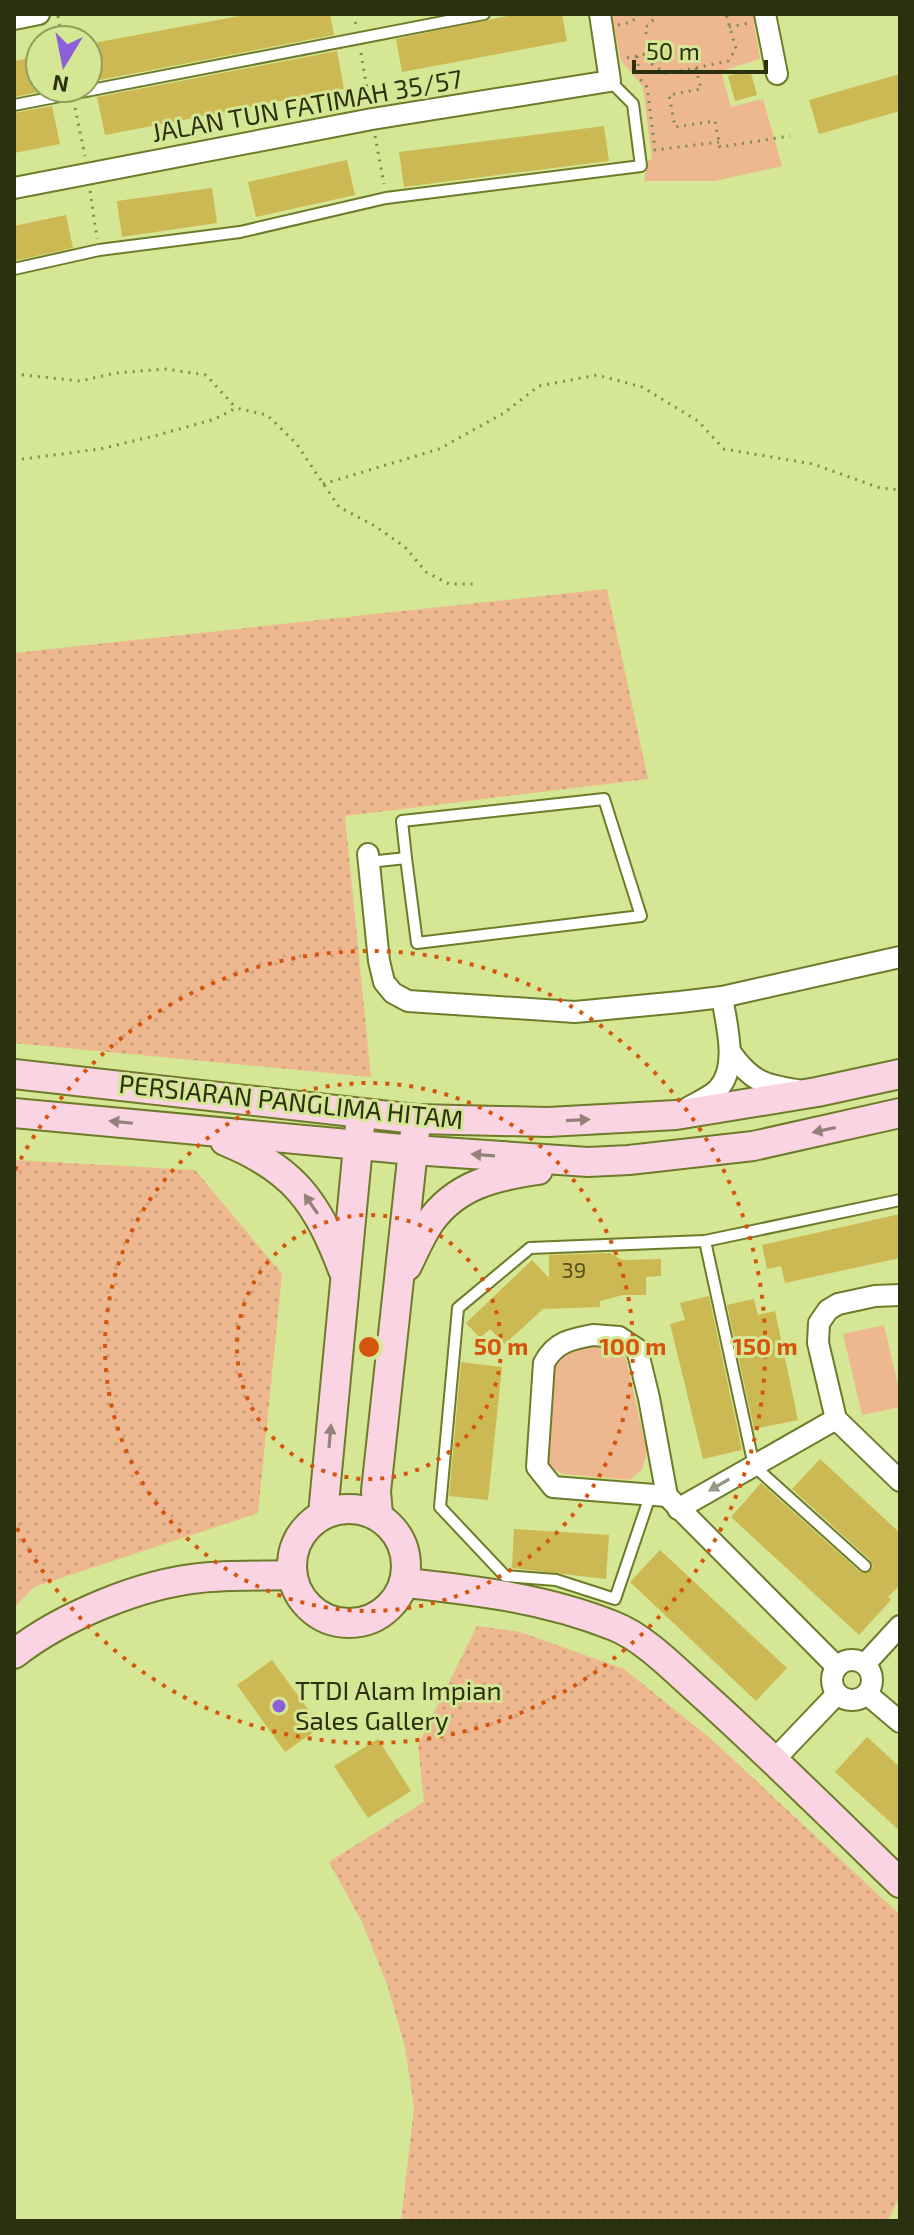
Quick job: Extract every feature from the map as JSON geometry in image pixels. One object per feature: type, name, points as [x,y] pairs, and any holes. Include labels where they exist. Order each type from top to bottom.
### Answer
[{"type":"main road","name":"PERSIARAN PANGLIMA HITAM","points":[[14,1074],[416,1119],[548,1122],[676,1115],[817,1092],[900,1074]]},
{"type":"main road","name":"PERSIARAN PANGLIMA HITAM","points":[[14,1113],[413,1150],[588,1162],[753,1146],[900,1113]]},
{"type":"main road","points":[[323,1514],[361,1113]]},
{"type":"main road","points":[[378,1515],[376,1491],[416,1119]]},
{"type":"main road","points":[[198,1130],[257,1154],[292,1179],[312,1203],[332,1239],[345,1274]]},
{"type":"main road","points":[[399,1281],[430,1222],[461,1190],[495,1176],[588,1162]]},
{"type":"main road","points":[[341,1508],[360,1509],[378,1515],[393,1528],[403,1545],[407,1564],[405,1583],[395,1601],[381,1614],[363,1622],[343,1623],[324,1617],[309,1607],[298,1592],[292,1575],[292,1557],[297,1539],[308,1525],[323,1514],[341,1508]]},
{"type":"main road","points":[[14,1654],[68,1618],[131,1594],[197,1578],[292,1575]]},
{"type":"main road","points":[[405,1583],[458,1588],[539,1602],[617,1627],[660,1656],[775,1759],[900,1883]]},
{"type":"street","points":[[14,19],[39,14]]},
{"type":"street","points":[[765,14],[777,74]]},
{"type":"street","points":[[608,20],[610,81]]},
{"type":"street","name":"JALAN TUN FATIMAH 35/57","points":[[14,188],[372,119],[610,81]]},
{"type":"street","points":[[368,858],[384,982],[393,993],[408,1001],[575,1012],[722,997],[900,957]]},
{"type":"street","points":[[722,997],[731,1053],[743,1069],[755,1080],[774,1086],[817,1092]]},
{"type":"street","points":[[676,1115],[718,1089],[731,1053]]},
{"type":"street","points":[[900,1295],[875,1296],[838,1304],[821,1317],[818,1343],[836,1419],[900,1481]]},
{"type":"street","points":[[836,1419],[754,1466],[665,1500],[553,1487],[537,1467],[544,1363],[550,1351],[566,1340],[593,1335],[619,1337],[637,1349],[649,1398],[665,1500],[837,1667]]},
{"type":"street","points":[[865,1664],[900,1626]]},
{"type":"street","points":[[847,1660],[865,1664],[872,1676],[867,1694],[848,1700],[837,1694],[831,1677],[837,1667],[847,1660]]},
{"type":"street","points":[[775,1759],[837,1694]]},
{"type":"street","points":[[867,1694],[900,1722]]},
{"type":"lane","points":[[14,105],[484,14]]},
{"type":"lane","points":[[14,269],[99,250],[240,232],[386,198],[641,166],[633,104],[610,81]]},
{"type":"lane","points":[[604,799],[641,916],[417,943],[406,858],[402,821],[604,799]]},
{"type":"lane","points":[[368,858],[406,858]]},
{"type":"lane","points":[[665,1500],[615,1599],[556,1580],[505,1576],[440,1507],[458,1308],[530,1248],[705,1241],[900,1200]]},
{"type":"lane","points":[[705,1241],[754,1466],[865,1566]]},
{"type":"path","points":[[354,14],[386,198]]},
{"type":"path","points":[[608,20],[615,14]]},
{"type":"path","points":[[608,20],[632,22],[638,14]]},
{"type":"path","points":[[659,14],[645,28],[652,64],[667,74],[728,61],[736,49],[726,14]]},
{"type":"path","points":[[608,20],[619,36]]},
{"type":"path","points":[[624,58],[650,53]]},
{"type":"path","points":[[637,56],[640,79],[647,87],[655,150],[719,142]]},
{"type":"path","points":[[696,68],[701,89],[669,95],[675,127],[715,121],[720,147],[790,136]]},
{"type":"path","points":[[14,374],[80,381],[116,373],[165,369],[206,375],[236,408],[267,415],[296,443],[339,507],[375,526],[405,547],[426,572],[449,584],[476,584]]},
{"type":"path","points":[[323,484],[439,449],[504,413],[539,386],[597,375],[642,387],[698,421],[724,449],[813,464],[880,488],[900,490]]},
{"type":"path","points":[[14,460],[129,442],[215,419],[236,408]]},
{"type":"shaded area","points":[[611,14],[762,14],[754,25],[760,59],[721,71],[731,107],[763,99],[782,166],[715,181],[644,181],[648,161],[652,159],[643,87],[621,60]]},
{"type":"shaded area","points":[[607,589],[648,779],[345,816],[371,1077],[14,1043],[14,653]]},
{"type":"shaded area","points":[[14,1160],[195,1170],[282,1274],[258,1513],[34,1587],[14,1608]]},
{"type":"shaded area","points":[[884,1325],[900,1394],[900,1407],[862,1415],[843,1334]]},
{"type":"shaded area","points":[[595,1345],[620,1350],[626,1359],[647,1452],[642,1470],[630,1480],[563,1474],[547,1466],[543,1454],[552,1366],[560,1356],[571,1350]]},
{"type":"shaded area","points":[[477,1626],[520,1632],[624,1669],[710,1738],[900,1915],[900,2195],[888,2221],[401,2221],[414,2108],[405,2047],[387,1984],[362,1922],[329,1862],[424,1802],[418,1745]]},
{"type":"building","points":[[250,14],[330,14],[334,35],[104,79],[104,41]]},
{"type":"building","points":[[517,14],[562,14],[567,41],[402,72],[396,39]]},
{"type":"building","points":[[337,51],[344,89],[105,135],[98,104],[104,104],[104,96]]},
{"type":"building","points":[[24,59],[24,95],[14,97],[14,61]]},
{"type":"building","points":[[750,70],[757,95],[735,101],[728,76]]},
{"type":"building","points":[[900,74],[900,111],[819,134],[809,100]]},
{"type":"building","points":[[52,106],[60,144],[14,153],[14,113]]},
{"type":"building","points":[[604,126],[609,161],[404,187],[399,152]]},
{"type":"building","points":[[347,160],[355,195],[256,217],[248,182]]},
{"type":"building","points":[[212,188],[217,223],[122,237],[117,201]]},
{"type":"building","points":[[66,215],[73,248],[14,261],[14,226]]},
{"type":"building","points":[[900,1214],[900,1258],[785,1283],[781,1266],[767,1269],[762,1245]]},
{"type":"building","points":[[610,1253],[622,1260],[661,1259],[661,1276],[646,1277],[646,1295],[623,1295],[600,1301],[600,1307],[543,1309],[505,1344],[490,1329],[480,1338],[466,1323],[532,1260],[549,1278],[549,1255]]},
{"type":"building","points":[[709,1296],[742,1450],[703,1459],[670,1324],[685,1320],[680,1303]]},
{"type":"building","points":[[754,1299],[758,1315],[775,1311],[798,1420],[754,1429],[727,1305]]},
{"type":"building","points":[[461,1362],[502,1367],[488,1500],[449,1496]]},
{"type":"building","points":[[820,1459],[900,1533],[900,1585],[888,1597],[891,1600],[859,1635],[731,1517],[761,1483],[860,1572],[868,1573],[873,1567],[870,1560],[792,1489]]},
{"type":"building","points":[[514,1529],[609,1535],[606,1579],[512,1568]]},
{"type":"building","points":[[660,1550],[787,1668],[756,1701],[630,1582]]},
{"type":"building","name":"TTDI Alam Impian Sales Gallery","points":[[272,1660],[321,1727],[285,1752],[237,1685]]},
{"type":"building","points":[[867,1737],[900,1767],[900,1831],[835,1772]]},
{"type":"building","points":[[378,1739],[411,1791],[368,1818],[334,1766]]},
{"type":"place","name":"TTDI Alam Impian Sales Gallery","points":[[279,1706]]}]
